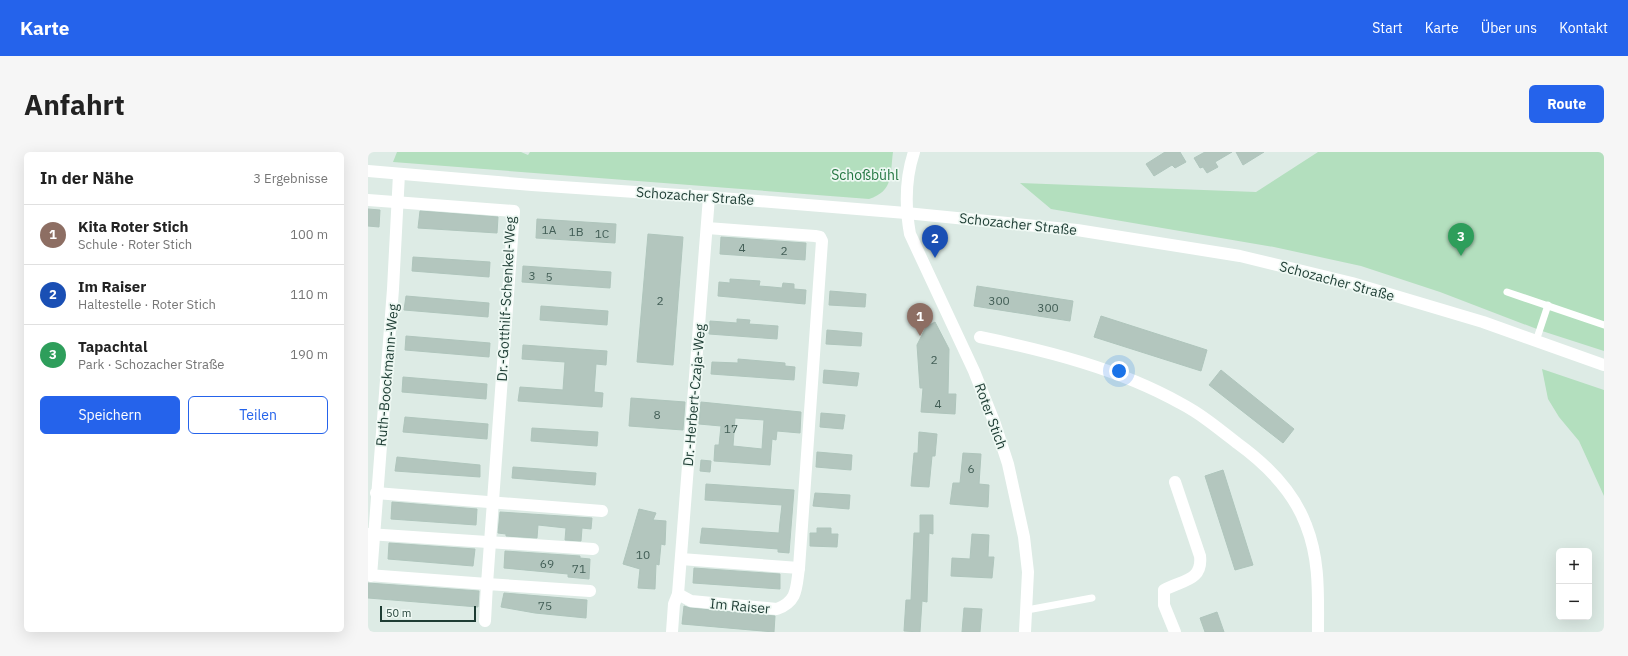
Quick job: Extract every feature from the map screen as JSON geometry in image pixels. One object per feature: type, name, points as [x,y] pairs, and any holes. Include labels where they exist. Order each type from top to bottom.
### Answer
[{"type":"street","name":"Roter Stich","points":[[914,152],[907,185],[906,213],[911,239],[974,371],[1001,443],[1017,501],[1024,536],[1028,572],[1025,632]]},
{"type":"street","name":"Schozacher Straße","points":[[368,171],[906,213],[1077,230],[1240,256],[1352,282],[1483,322],[1604,365]]},
{"type":"street","name":"Ruth-Boockmann-Weg","points":[[369,575],[370,534],[376,493],[393,289],[396,202],[399,174]]},
{"type":"street","name":"Dr.-Herbert-Czaja-Weg","points":[[672,632],[674,604],[678,594],[681,559],[709,197]]},
{"type":"street","points":[[368,200],[396,202]]},
{"type":"street","name":"Dr.-Gotthilf-Schenkel-Weg","points":[[396,202],[514,211],[491,503],[491,542],[485,621]]},
{"type":"street","name":"Im Raiser","points":[[678,594],[691,601],[777,609],[785,606],[794,598],[799,568],[822,241],[820,237],[815,236],[707,228]]},
{"type":"street","points":[[980,337],[1069,358],[1143,385],[1176,400],[1207,419],[1259,459],[1287,490],[1306,525],[1317,562],[1318,632]]},
{"type":"street","points":[[1175,482],[1202,566],[1196,575],[1164,590],[1164,605],[1175,632]]},
{"type":"street","points":[[376,493],[602,511]]},
{"type":"street","points":[[370,534],[593,549]]},
{"type":"street","points":[[681,559],[799,568]]},
{"type":"street","points":[[369,575],[590,591]]},
{"type":"lane","points":[[1507,292],[1604,325]]},
{"type":"lane","points":[[1536,341],[1548,306]]},
{"type":"lane","points":[[1027,610],[1092,598]]},
{"type":"green space","name":"Schoßbühl","points":[[397,152],[521,152],[528,155],[530,152],[893,152],[891,174],[887,186],[877,196],[869,199],[393,162]]},
{"type":"green space","points":[[1318,152],[1604,152],[1604,351],[1542,331],[1440,292],[1361,266],[1274,247],[1051,209],[1020,183],[1256,192]]},
{"type":"green space","points":[[1542,369],[1604,390],[1604,496],[1579,441],[1559,417],[1548,399]]},
{"type":"building","points":[[1165,152],[1180,152],[1186,162],[1175,168],[1172,165],[1154,176],[1146,164]]},
{"type":"building","points":[[1205,152],[1232,152],[1215,162],[1218,167],[1207,173],[1203,167],[1200,168],[1194,158]]},
{"type":"building","points":[[1236,152],[1264,152],[1243,165]]},
{"type":"building","points":[[368,209],[380,210],[379,227],[368,226]]},
{"type":"building","points":[[420,211],[498,217],[497,233],[418,228]]},
{"type":"building","points":[[537,219],[616,224],[615,243],[536,238]]},
{"type":"building","points":[[648,234],[683,237],[673,365],[637,362]]},
{"type":"building","points":[[721,237],[806,243],[805,260],[720,254]]},
{"type":"building","points":[[413,257],[490,262],[489,277],[412,271]]},
{"type":"building","points":[[523,266],[611,272],[610,288],[522,282]]},
{"type":"building","points":[[730,279],[760,281],[759,286],[782,288],[783,283],[794,284],[794,289],[806,290],[805,304],[718,296],[719,282],[730,283]]},
{"type":"building","points":[[977,286],[1073,301],[1070,321],[974,306]]},
{"type":"building","points":[[830,291],[866,294],[865,307],[829,305]]},
{"type":"building","points":[[406,296],[489,303],[488,317],[404,310]]},
{"type":"building","points":[[541,306],[608,311],[607,325],[540,320]]},
{"type":"building","points":[[1101,316],[1207,350],[1201,371],[1094,337]]},
{"type":"building","points":[[737,319],[750,320],[749,324],[778,326],[777,339],[709,334],[710,321],[737,323]]},
{"type":"building","points":[[935,322],[949,349],[948,394],[956,394],[955,414],[921,412],[923,388],[920,388],[917,345],[926,327]]},
{"type":"building","points":[[827,330],[862,333],[861,346],[826,344]]},
{"type":"building","points":[[406,336],[490,343],[489,357],[405,350]]},
{"type":"building","points":[[523,345],[607,351],[606,365],[596,364],[594,392],[603,393],[602,407],[518,401],[520,387],[563,390],[565,362],[522,359]]},
{"type":"building","points":[[738,359],[785,363],[785,366],[795,367],[794,380],[711,374],[712,362],[738,363]]},
{"type":"building","points":[[824,370],[859,373],[857,386],[823,383]]},
{"type":"building","points":[[1221,370],[1294,429],[1283,443],[1209,385]]},
{"type":"building","points":[[403,377],[487,384],[486,399],[402,392]]},
{"type":"building","points":[[631,398],[685,402],[683,430],[629,426]]},
{"type":"building","points":[[701,402],[801,412],[800,433],[777,431],[776,440],[772,439],[770,465],[714,461],[715,445],[719,445],[721,426],[699,424]],"holes":[[[735,418],[764,420],[762,449],[733,446]]]},
{"type":"building","points":[[821,413],[845,415],[843,429],[820,427]]},
{"type":"building","points":[[405,417],[488,424],[487,439],[403,432]]},
{"type":"building","points":[[532,428],[598,432],[597,446],[531,441]]},
{"type":"building","points":[[919,432],[937,434],[935,456],[932,456],[929,487],[911,486],[914,453],[918,453]]},
{"type":"building","points":[[817,452],[852,455],[851,470],[816,467]]},
{"type":"building","points":[[963,453],[981,454],[979,484],[989,485],[988,507],[950,504],[953,483],[960,483]]},
{"type":"building","points":[[397,457],[480,465],[480,477],[395,471]]},
{"type":"building","points":[[701,460],[711,461],[710,472],[700,471]]},
{"type":"building","points":[[513,467],[596,473],[595,485],[512,478]]},
{"type":"building","points":[[1223,470],[1253,565],[1235,570],[1205,476]]},
{"type":"building","points":[[706,484],[794,490],[789,553],[778,552],[778,549],[700,543],[702,528],[779,533],[782,505],[705,500]]},
{"type":"building","points":[[815,493],[850,495],[849,509],[813,506]]},
{"type":"building","points":[[392,502],[477,509],[476,525],[391,519]]},
{"type":"building","points":[[639,509],[656,513],[653,520],[666,521],[665,545],[661,544],[659,565],[656,564],[655,589],[638,588],[640,569],[623,564]]},
{"type":"building","points":[[500,512],[592,518],[591,529],[582,528],[581,541],[565,540],[566,528],[538,525],[537,538],[506,536],[506,534],[498,533]]},
{"type":"building","points":[[920,515],[933,515],[933,534],[929,533],[927,602],[922,601],[920,632],[904,631],[906,600],[911,600],[914,533],[920,533]]},
{"type":"building","points":[[817,528],[831,528],[831,534],[838,534],[837,547],[810,546],[810,533],[817,533]]},
{"type":"building","points":[[972,534],[989,535],[988,557],[994,557],[992,578],[951,576],[952,558],[970,559]]},
{"type":"building","points":[[389,543],[475,549],[473,566],[388,559]]},
{"type":"building","points":[[505,551],[580,556],[580,558],[590,559],[589,579],[568,577],[568,574],[504,568]]},
{"type":"building","points":[[694,568],[780,574],[780,589],[693,583]]},
{"type":"building","points":[[368,583],[479,591],[478,607],[368,598]]},
{"type":"building","points":[[504,593],[587,600],[586,618],[535,613],[501,607]]},
{"type":"building","points":[[684,606],[690,608],[775,616],[774,632],[682,624]]},
{"type":"building","points":[[964,608],[982,609],[980,632],[962,632]]},
{"type":"building","points":[[1217,612],[1224,632],[1205,632],[1200,618]]},
{"type":"place","name":"Tapachtal","points":[[1461,256]]},
{"type":"place","name":"Im Raiser","points":[[935,258]]},
{"type":"place","name":"Kita Roter Stich","points":[[920,336]]}]
